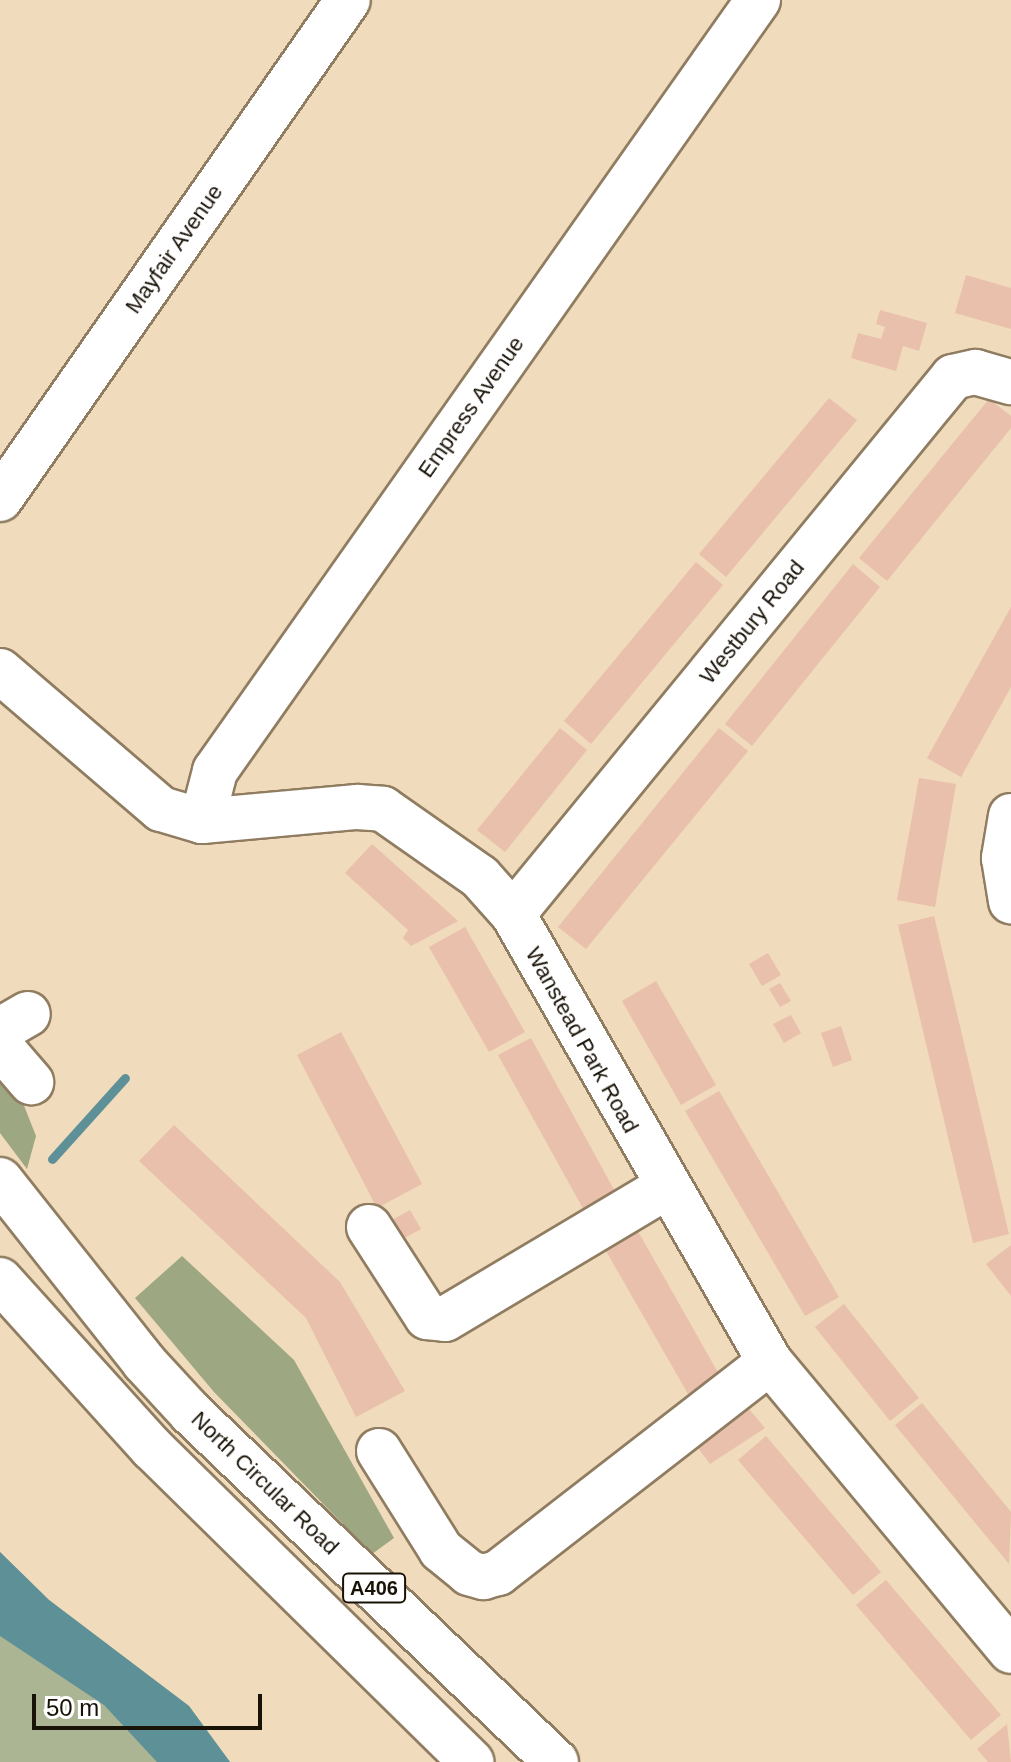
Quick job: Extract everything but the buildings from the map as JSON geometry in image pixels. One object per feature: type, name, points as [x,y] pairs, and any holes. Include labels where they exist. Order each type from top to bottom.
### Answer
[{"type":"main road","name":"Mayfair Avenue","points":[[0,499],[348,0]]},
{"type":"main road","name":"Empress Avenue","points":[[202,821],[215,771],[758,0]]},
{"type":"main road","name":"Westbury Road","points":[[513,914],[953,377],[975,372],[1011,382]]},
{"type":"main road","name":"Wanstead Park Road","points":[[0,671],[161,809],[202,821],[357,807],[383,809],[480,877],[513,914],[665,1188],[770,1362],[1011,1651]]},
{"type":"main road","points":[[1011,816],[1004,858],[1011,901]]},
{"type":"main road","points":[[9,1030],[31,1082]]},
{"type":"main road","name":"North Circular Road","points":[[0,1180],[144,1362],[191,1413],[556,1762]]},
{"type":"main road","points":[[369,1227],[427,1317],[445,1319],[665,1188]]},
{"type":"main road","name":"A406","points":[[0,1280],[152,1448],[472,1762]]},
{"type":"main road","points":[[379,1451],[441,1550],[469,1573],[483,1577],[498,1573],[770,1362]]},
{"type":"green space","points":[[0,1069],[19,1093],[36,1136],[27,1169],[0,1133]]},
{"type":"green space","points":[[182,1256],[294,1360],[394,1538],[372,1554],[214,1392],[135,1298]]},
{"type":"green space","points":[[0,1552],[49,1600],[189,1706],[230,1762],[0,1762]]},
{"type":"water","points":[[0,1552],[49,1600],[189,1706],[230,1762],[157,1762],[104,1705],[0,1636]]},
{"type":"waterway","points":[[52,1159],[125,1078]]}]
